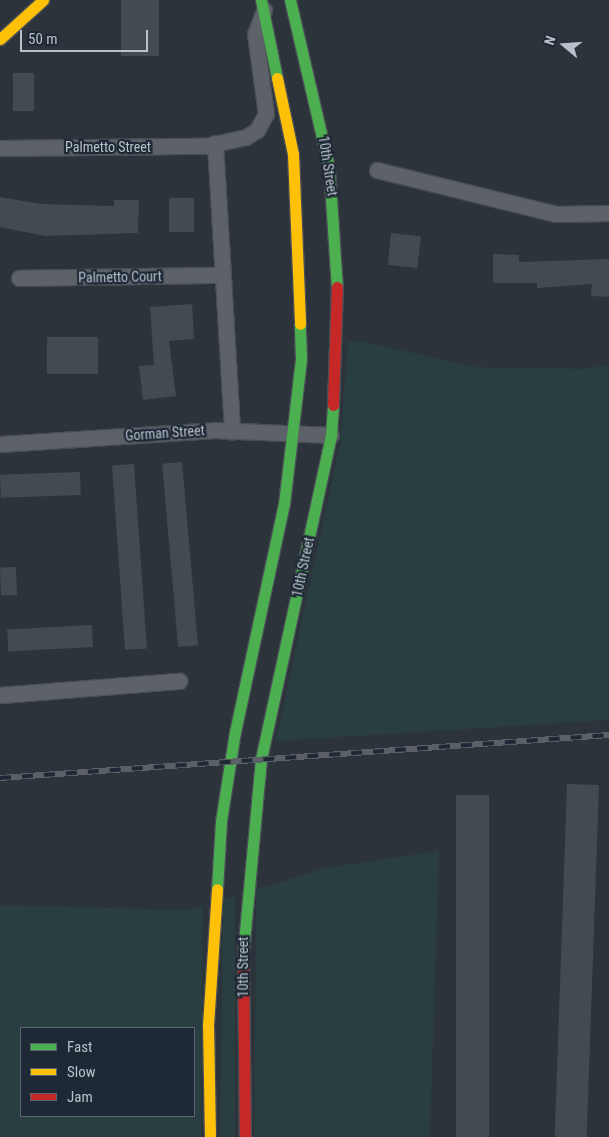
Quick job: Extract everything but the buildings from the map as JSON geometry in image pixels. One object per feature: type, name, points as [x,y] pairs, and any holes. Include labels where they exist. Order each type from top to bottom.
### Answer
[{"type":"street","points":[[0,39],[43,0]]},
{"type":"street","name":"10th Street","points":[[245,1137],[243,838],[331,435],[339,316],[335,213],[317,103],[290,0]]},
{"type":"street","points":[[210,1137],[208,1025],[219,839],[293,434],[301,359],[300,231],[293,154],[262,5]]},
{"type":"street","name":"Palmetto Street","points":[[0,148],[215,143],[246,137],[264,122],[267,106],[256,34],[262,5]]},
{"type":"street","points":[[215,143],[220,274],[232,431]]},
{"type":"street","points":[[377,170],[499,202],[556,214],[609,214]]},
{"type":"street","name":"Palmetto Court","points":[[19,278],[220,274]]},
{"type":"street","name":"Gorman Street","points":[[0,444],[232,431],[331,435]]},
{"type":"street","points":[[0,695],[179,681]]},
{"type":"street","points":[[246,683],[277,689]]},
{"type":"street","points":[[219,839],[243,838]]},
{"type":"green space","points":[[361,341],[474,367],[586,369],[609,364],[609,720],[276,741],[340,444],[348,342]]},
{"type":"green space","points":[[439,851],[430,1137],[254,1137],[256,890],[325,868]]},
{"type":"green space","points":[[235,896],[235,1137],[220,1137],[223,899]]},
{"type":"green space","points":[[0,905],[187,910],[203,906],[201,1137],[0,1137]]},
{"type":"railway","points":[[0,778],[609,735]]},
{"type":"traffic: fast","points":[[261,0],[277,78]]},
{"type":"traffic: fast","points":[[290,0],[329,168],[337,287]]},
{"type":"traffic: fast","points":[[217,889],[221,821],[235,732],[284,504],[301,359],[300,324]]},
{"type":"traffic: fast","points":[[243,953],[261,759],[331,435],[333,405]]},
{"type":"traffic: slow","points":[[0,39],[43,0]]},
{"type":"traffic: slow","points":[[277,78],[293,154],[300,324]]},
{"type":"traffic: slow","points":[[210,1137],[208,1025],[217,889]]},
{"type":"traffic: jam","points":[[333,405],[337,287]]},
{"type":"traffic: jam","points":[[243,953],[245,1137]]}]
